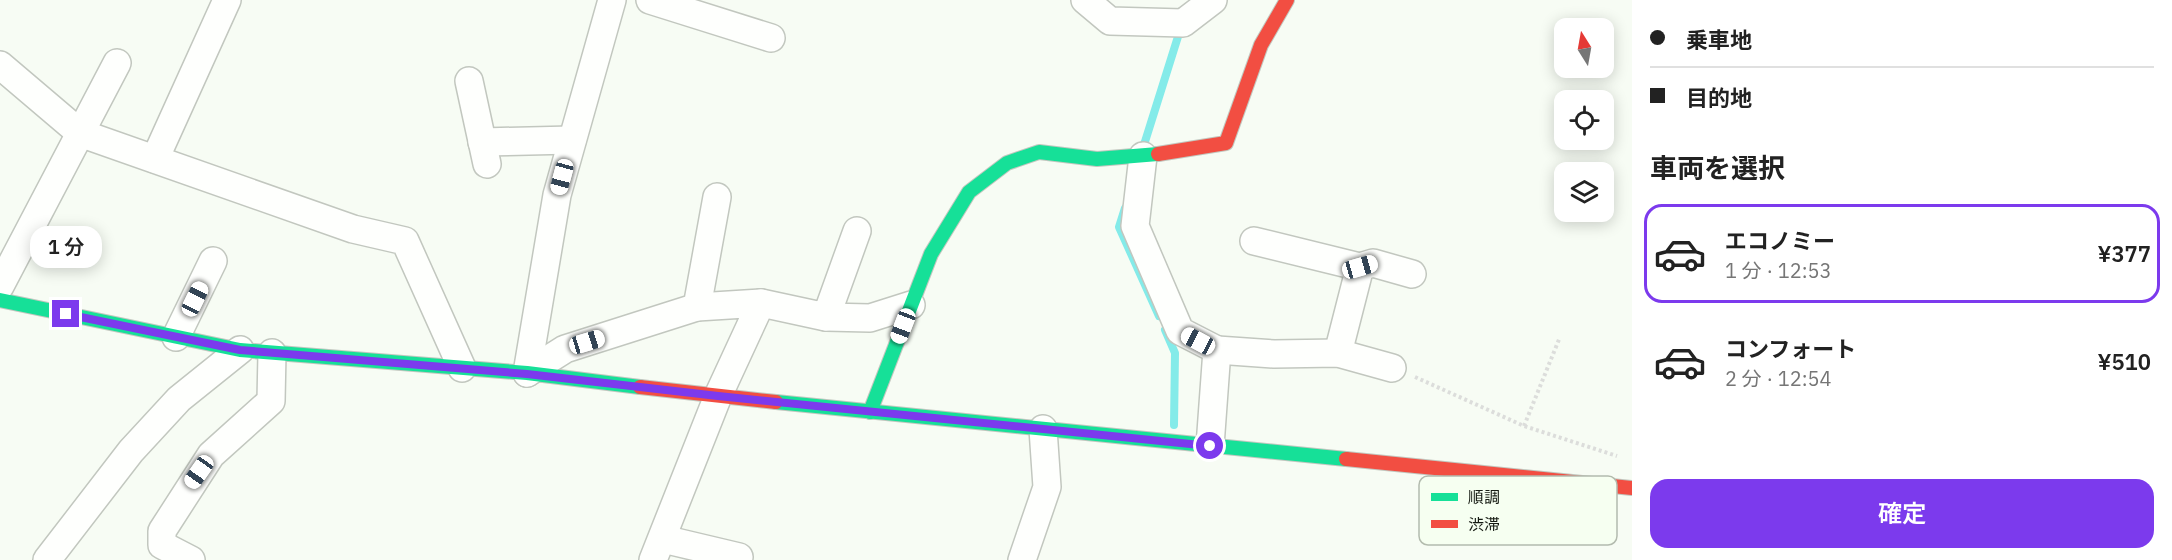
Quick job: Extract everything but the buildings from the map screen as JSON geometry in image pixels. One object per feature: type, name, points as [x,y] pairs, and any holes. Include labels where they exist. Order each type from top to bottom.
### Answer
[{"type":"street","points":[[155,159],[227,0]]},
{"type":"street","points":[[527,374],[557,195],[612,0]]},
{"type":"street","points":[[650,0],[771,38]]},
{"type":"street","points":[[1084,0],[1110,21],[1183,23],[1213,0]]},
{"type":"street","points":[[870,412],[931,254],[969,192],[1007,164],[1038,152],[1097,159],[1143,156],[1226,143],[1261,45],[1287,0]]},
{"type":"street","points":[[0,286],[117,63]]},
{"type":"street","points":[[0,65],[80,133],[353,229],[405,241],[462,368]]},
{"type":"street","points":[[469,81],[485,153],[572,140]]},
{"type":"street","points":[[1143,156],[1135,226],[1180,331],[1217,350],[1274,354],[1338,353],[1392,368]]},
{"type":"street","points":[[698,307],[717,197]]},
{"type":"street","points":[[826,317],[857,231]]},
{"type":"street","points":[[1254,241],[1360,267],[1373,263],[1412,274]]},
{"type":"street","points":[[176,337],[213,261]]},
{"type":"street","points":[[1338,353],[1360,267]]},
{"type":"street","points":[[0,300],[240,350],[527,374],[870,412],[1511,476]]},
{"type":"street","points":[[527,374],[565,349],[698,307],[761,303],[826,317],[870,318],[911,305]]},
{"type":"street","points":[[739,558],[658,549],[718,396],[761,303]]},
{"type":"street","points":[[47,560],[131,451],[179,399],[240,350]]},
{"type":"street","points":[[1210,446],[1217,350]]},
{"type":"street","points":[[191,560],[162,545],[162,531],[211,455],[272,402],[272,353]]},
{"type":"street","points":[[1022,560],[1047,487],[1043,429]]},
{"type":"street","points":[[1617,487],[1632,488]]},
{"type":"path","points":[[1524,426],[1560,337]]},
{"type":"path","points":[[1392,368],[1524,426],[1626,459]]},
{"type":"waterway","points":[[1143,148],[1181,27]]},
{"type":"waterway","points":[[1125,208],[1119,227],[1159,316]]},
{"type":"waterway","points":[[1165,330],[1175,353],[1174,425]]},
{"type":"traffic: fast","points":[[870,412],[931,254],[969,192],[1007,163],[1039,152],[1097,159],[1158,154]]},
{"type":"traffic: fast","points":[[0,300],[240,350],[527,373],[640,387]]},
{"type":"traffic: fast","points":[[776,402],[1346,459]]},
{"type":"traffic: jam","points":[[1158,154],[1226,143],[1261,45],[1287,0]]},
{"type":"traffic: jam","points":[[640,387],[776,402]]},
{"type":"traffic: jam","points":[[1346,459],[1514,476]]},
{"type":"traffic: jam","points":[[1617,486],[1632,488]]},
{"type":"route","points":[[66,314],[240,350],[527,374],[718,396],[1210,446]]}]
